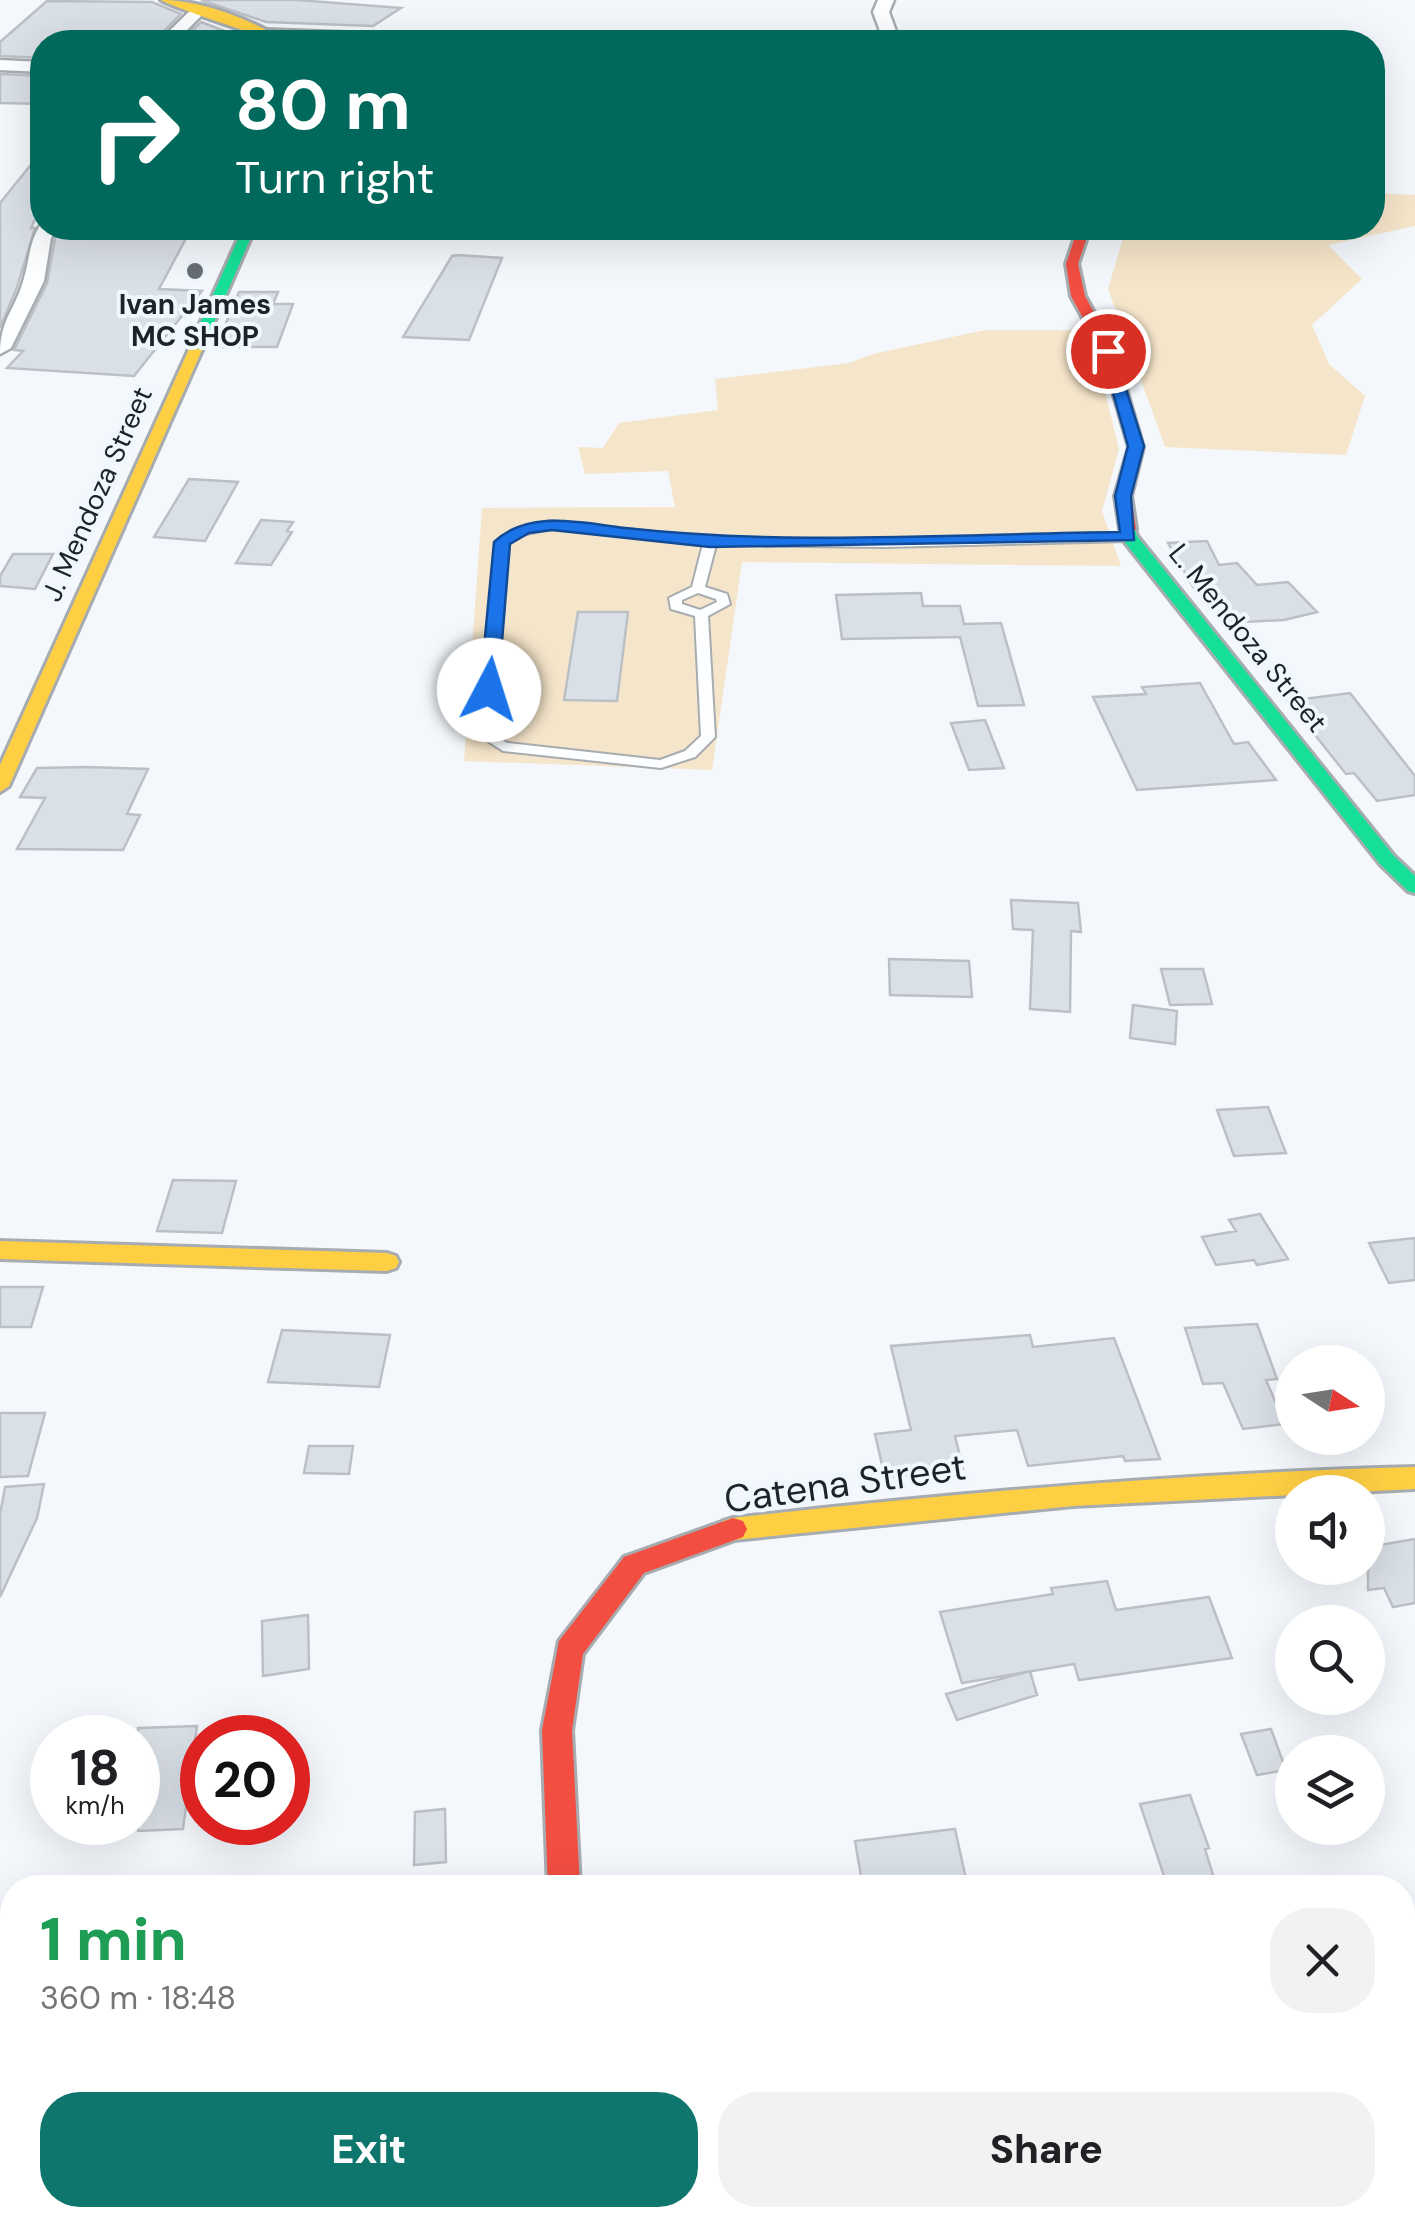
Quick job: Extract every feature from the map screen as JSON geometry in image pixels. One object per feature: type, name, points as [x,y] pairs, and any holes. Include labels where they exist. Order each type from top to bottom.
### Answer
[{"type":"street","points":[[166,0],[211,8],[257,30]]},
{"type":"street","points":[[886,0],[880,12],[887,30]]},
{"type":"street","points":[[182,30],[211,8]]},
{"type":"street","points":[[0,65],[30,66]]},
{"type":"street","points":[[0,348],[34,281],[40,240]]},
{"type":"street","name":"J. Mendoza Street","points":[[0,786],[244,240]]},
{"type":"street","name":"L. Mendoza Street","points":[[1080,240],[1072,264],[1078,296],[1108,351],[1136,446],[1123,496],[1129,537],[1388,860],[1415,886]]},
{"type":"street","points":[[0,1250],[387,1262]]},
{"type":"street","name":"Catena Street","points":[[563,1875],[557,1730],[569,1650],[634,1565],[732,1529],[978,1500],[1242,1481],[1415,1478]]},
{"type":"lane","points":[[700,614],[708,737],[690,754],[660,764],[641,762],[503,747],[481,732],[489,690],[502,542],[512,533],[552,525],[710,542],[1129,537]]},
{"type":"lane","points":[[698,588],[710,542]]},
{"type":"lane","points":[[698,588],[713,590],[722,596],[724,604],[700,614],[676,606],[675,598],[698,588]]},
{"type":"shaded area","points":[[1385,194],[1415,195],[1415,226],[1385,233]]},
{"type":"shaded area","points":[[1122,240],[1351,240],[1328,245],[1362,279],[1312,325],[1329,364],[1365,396],[1346,455],[1165,447],[1108,289]]},
{"type":"shaded area","points":[[985,330],[1077,330],[1099,367],[1119,449],[1102,511],[1121,566],[742,562],[712,770],[464,761],[482,508],[675,507],[668,471],[585,474],[578,447],[603,448],[619,423],[718,410],[715,379],[849,363],[873,354]]},
{"type":"building","points":[[201,0],[297,0],[401,8],[373,26],[266,22]]},
{"type":"building","points":[[47,1],[152,2],[181,14],[165,30],[30,30],[30,57],[0,56],[0,42]]},
{"type":"building","points":[[201,22],[222,30],[193,30]]},
{"type":"building","points":[[0,74],[30,75],[30,104],[0,103]]},
{"type":"building","points":[[30,166],[31,240],[0,328],[0,203]]},
{"type":"building","points":[[55,240],[185,240],[159,289],[202,291],[134,376],[7,368],[23,351],[14,350],[47,283]]},
{"type":"building","points":[[452,256],[502,258],[469,340],[403,337]]},
{"type":"building","points":[[239,292],[278,292],[273,304],[293,304],[277,347],[216,347]]},
{"type":"building","points":[[189,479],[238,482],[205,541],[154,537]]},
{"type":"building","points":[[261,520],[293,522],[287,531],[292,532],[271,565],[236,563]]},
{"type":"building","points":[[1207,541],[1219,565],[1237,563],[1257,585],[1288,582],[1317,612],[1284,620],[1226,623],[1211,594],[1200,595],[1193,587],[1168,543]]},
{"type":"building","points":[[13,554],[53,554],[35,589],[0,586],[0,576]]},
{"type":"building","points":[[921,593],[923,606],[960,606],[964,624],[1001,623],[1024,705],[978,706],[960,637],[842,639],[836,595]]},
{"type":"building","points":[[578,612],[628,612],[617,701],[564,700]]},
{"type":"building","points":[[1200,683],[1234,744],[1248,742],[1276,780],[1137,790],[1093,697],[1146,694],[1142,687]]},
{"type":"building","points":[[1350,693],[1415,776],[1415,795],[1377,801],[1354,773],[1346,774],[1288,701]]},
{"type":"building","points":[[985,720],[1004,768],[969,770],[951,723]]},
{"type":"building","points":[[37,768],[148,769],[127,814],[140,815],[123,850],[17,849],[45,798],[20,797]]},
{"type":"building","points":[[1011,900],[1078,903],[1081,932],[1071,931],[1070,1012],[1030,1009],[1033,930],[1013,929]]},
{"type":"building","points":[[889,959],[969,961],[972,997],[890,995]]},
{"type":"building","points":[[1161,969],[1203,969],[1212,1004],[1170,1005]]},
{"type":"building","points":[[1133,1005],[1177,1011],[1175,1044],[1130,1038]]},
{"type":"building","points":[[1268,1107],[1286,1153],[1234,1156],[1217,1110]]},
{"type":"building","points":[[173,1180],[236,1181],[222,1233],[157,1231]]},
{"type":"building","points":[[1260,1214],[1288,1259],[1257,1265],[1254,1260],[1216,1265],[1202,1237],[1236,1231],[1229,1220]]},
{"type":"building","points":[[1415,1238],[1415,1280],[1389,1283],[1369,1243]]},
{"type":"building","points":[[0,1287],[43,1287],[31,1327],[0,1327]]},
{"type":"building","points":[[1257,1324],[1275,1374],[1275,1379],[1266,1380],[1275,1401],[1275,1425],[1243,1429],[1223,1383],[1203,1384],[1185,1328]]},
{"type":"building","points":[[282,1330],[390,1335],[379,1387],[268,1382]]},
{"type":"building","points":[[1030,1335],[1033,1347],[1114,1338],[1160,1459],[1125,1461],[1123,1456],[1028,1466],[1017,1430],[955,1436],[963,1469],[885,1478],[875,1434],[911,1430],[891,1346]]},
{"type":"building","points":[[0,1413],[45,1413],[28,1476],[0,1477]]},
{"type":"building","points":[[309,1446],[353,1446],[349,1474],[304,1473]]},
{"type":"building","points":[[44,1484],[37,1518],[0,1597],[0,1514],[5,1487]]},
{"type":"building","points":[[1415,1539],[1415,1603],[1393,1607],[1384,1588],[1368,1590],[1368,1585],[1385,1585],[1385,1544]]},
{"type":"building","points":[[1107,1581],[1116,1610],[1209,1597],[1232,1658],[1079,1680],[1074,1664],[962,1683],[940,1612],[1053,1594],[1051,1588]]},
{"type":"building","points":[[308,1615],[309,1669],[263,1676],[262,1621]]},
{"type":"building","points":[[1030,1671],[1037,1695],[957,1720],[946,1694]]},
{"type":"building","points":[[160,1727],[180,1727],[180,1829],[160,1830]]},
{"type":"building","points":[[1271,1729],[1275,1772],[1257,1775],[1241,1734]]},
{"type":"building","points":[[1190,1795],[1209,1848],[1205,1849],[1213,1875],[1164,1875],[1140,1804]]},
{"type":"building","points":[[445,1809],[446,1862],[414,1865],[415,1812]]},
{"type":"building","points":[[955,1829],[965,1875],[861,1875],[855,1841]]},
{"type":"traffic: fast","points":[[195,350],[244,240]]},
{"type":"traffic: fast","points":[[1128,529],[1129,537],[1387,860],[1415,887]]},
{"type":"traffic: slow","points":[[166,0],[255,30]]},
{"type":"traffic: slow","points":[[0,786],[195,350]]},
{"type":"traffic: slow","points":[[0,1250],[387,1262]]},
{"type":"traffic: slow","points":[[733,1529],[1073,1495],[1415,1478]]},
{"type":"traffic: jam","points":[[1080,240],[1072,264],[1078,296],[1108,351],[1136,447],[1123,496],[1128,529]]},
{"type":"traffic: jam","points":[[563,1875],[557,1730],[569,1650],[634,1565],[733,1529]]},
{"type":"place","name":"Ivan James MC SHOP","points":[[195,271]]},
{"type":"route","points":[[489,690],[502,542],[525,529],[552,525],[710,542],[1129,537],[1123,496],[1136,446],[1108,351]]}]
